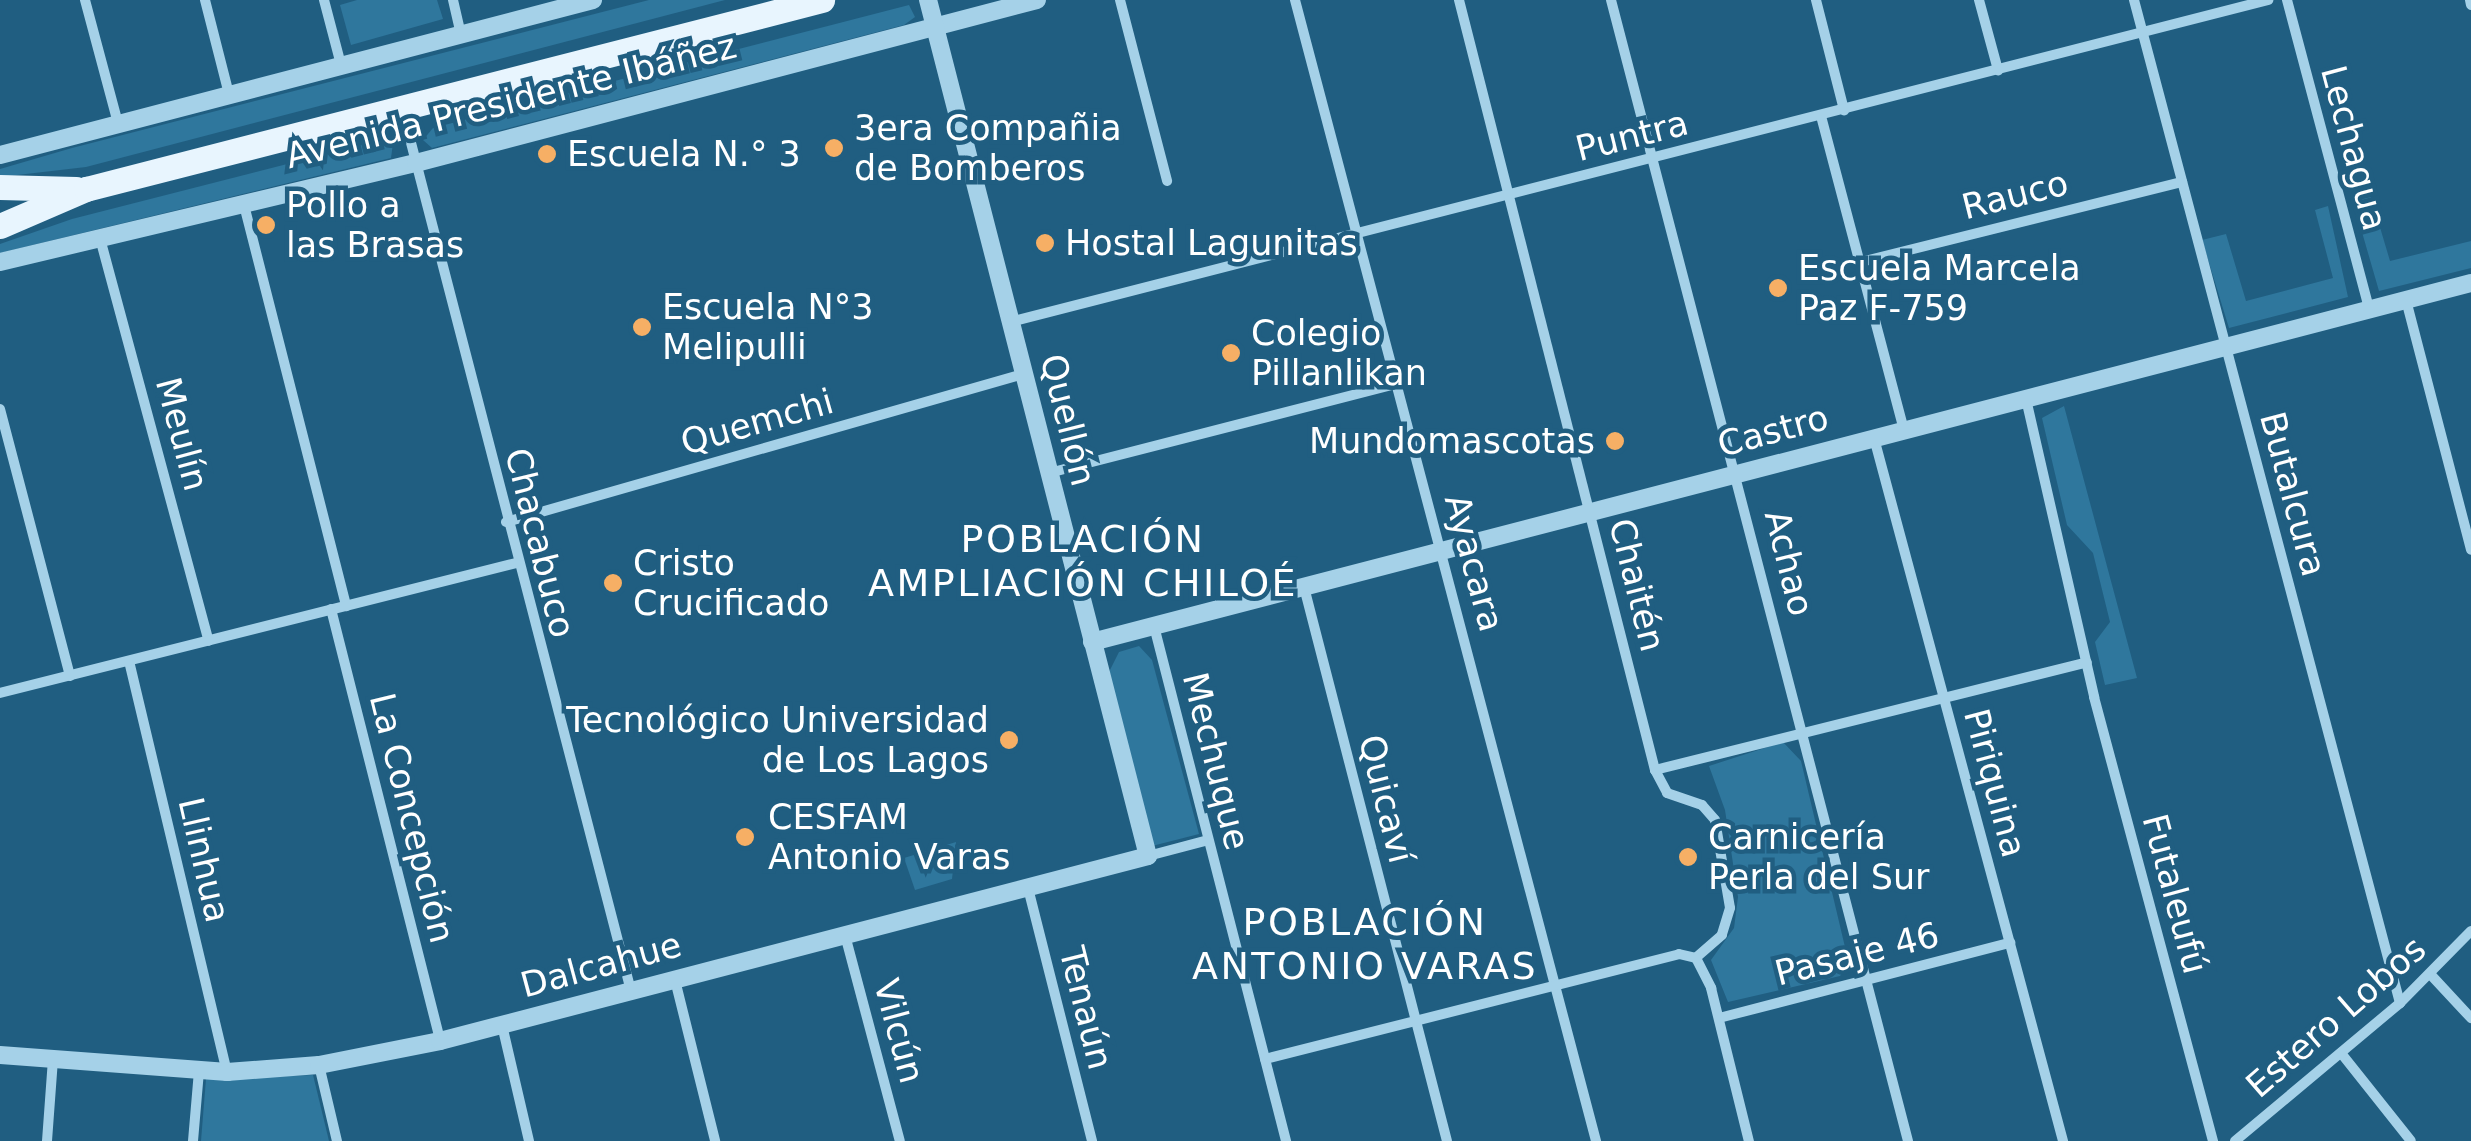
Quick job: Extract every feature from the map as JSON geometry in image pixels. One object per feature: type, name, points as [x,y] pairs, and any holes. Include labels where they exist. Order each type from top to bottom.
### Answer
[{"type":"main road","name":"Avenida Presidente Ibáñez","points":[[0,226],[86,189],[822,0]]},
{"type":"main road","name":"Avenida Presidente Ibáñez","points":[[0,187],[86,189]]},
{"type":"street","points":[[86,0],[118,123]]},
{"type":"street","points":[[206,0],[229,94]]},
{"type":"street","points":[[324,0],[341,65]]},
{"type":"street","points":[[452,0],[462,34]]},
{"type":"street","points":[[1,152],[462,34],[568,3],[593,0]]},
{"type":"street","name":"Quellón","points":[[928,0],[1148,856]]},
{"type":"street","name":"Avenida Presidente Ibáñez","points":[[0,262],[102,242],[416,163],[1038,0]]},
{"type":"street","points":[[1120,0],[1166,181]]},
{"type":"street","name":"Ayacara","points":[[1295,0],[1360,234],[1596,1141]]},
{"type":"street","name":"Chaitén","points":[[1459,0],[1655,770]]},
{"type":"street","name":"Achao","points":[[1611,0],[1738,474],[1908,1141]]},
{"type":"street","points":[[1816,0],[1844,110]]},
{"type":"street","points":[[1979,0],[1998,70]]},
{"type":"street","name":"Butalcura","points":[[2134,0],[2400,1003]]},
{"type":"street","name":"Puntra","points":[[1009,322],[2268,0]]},
{"type":"street","name":"Lechagua","points":[[2287,0],[2369,310]]},
{"type":"street","name":"Chacabuco","points":[[402,108],[516,562],[630,991]]},
{"type":"street","points":[[1820,116],[1904,430]]},
{"type":"street","name":"Rauco","points":[[1861,262],[2182,182]]},
{"type":"street","points":[[244,205],[346,606]]},
{"type":"street","name":"Meulín","points":[[102,242],[209,640]]},
{"type":"street","name":"Castro","points":[[1092,642],[2471,283]]},
{"type":"street","points":[[2406,300],[2471,550]]},
{"type":"street","name":"Quemchi","points":[[506,522],[1023,374]]},
{"type":"street","points":[[1048,473],[1399,383]]},
{"type":"street","name":"Futaleufú","points":[[2026,399],[2087,662],[2213,1141]]},
{"type":"street","points":[[0,409],[70,676]]},
{"type":"street","name":"Piriquina","points":[[1874,438],[2063,1141]]},
{"type":"street","points":[[0,694],[516,562]]},
{"type":"street","name":"Quicaví","points":[[1304,587],[1447,1141]]},
{"type":"street","name":"La Concepción","points":[[331,610],[440,1041]]},
{"type":"street","name":"Mechuque","points":[[1154,626],[1286,1141]]},
{"type":"street","name":"Llinhua","points":[[129,661],[227,1072]]},
{"type":"street","points":[[1696,958],[1722,935],[1730,908],[1714,820],[1702,805],[1667,794],[1655,770],[2087,662]]},
{"type":"street","name":"Dalcahue","points":[[0,1055],[227,1072],[318,1065],[440,1041],[1208,840]]},
{"type":"street","name":"Tenaún","points":[[1028,888],[1092,1141]]},
{"type":"street","name":"Estero Lobos","points":[[2235,1141],[2400,1003],[2471,931]]},
{"type":"street","name":"Vilcún","points":[[846,935],[900,1141]]},
{"type":"street","name":"Pasaje 46","points":[[1719,1018],[2010,943]]},
{"type":"street","points":[[1265,1059],[1678,954],[1696,958]]},
{"type":"street","points":[[1696,958],[1719,1018],[1750,1141]]},
{"type":"street","points":[[2430,975],[2471,1018]]},
{"type":"street","points":[[675,980],[716,1141]]},
{"type":"street","points":[[502,1025],[530,1141]]},
{"type":"street","points":[[2341,1053],[2412,1141]]},
{"type":"street","points":[[47,1141],[54,1059]]},
{"type":"street","points":[[318,1065],[337,1141]]},
{"type":"street","points":[[193,1141],[199,1071]]},
{"type":"shaded area","points":[[357,0],[437,0],[443,19],[351,45],[340,5]]},
{"type":"shaded area","points":[[649,0],[725,0],[86,167],[0,177],[0,169],[72,148]]},
{"type":"shaded area","points":[[909,5],[915,17],[904,25],[432,148],[423,140],[433,128]]},
{"type":"shaded area","points":[[381,140],[393,143],[391,158],[0,253],[0,244],[72,219]]},
{"type":"shaded area","points":[[2371,197],[2390,261],[2471,241],[2471,268],[2379,291],[2353,201]]},
{"type":"shaded area","points":[[2328,206],[2348,297],[2229,328],[2202,240],[2226,234],[2246,301],[2333,278],[2315,210]]},
{"type":"shaded area","points":[[2064,406],[2137,678],[2105,685],[2095,642],[2110,622],[2093,553],[2067,525],[2042,418]]},
{"type":"shaded area","points":[[1139,646],[1152,660],[1199,834],[1152,846],[1109,672],[1119,652]]},
{"type":"shaded area","points":[[1783,742],[1801,761],[1849,964],[1840,976],[1728,1002],[1711,960],[1734,928],[1738,897],[1725,810],[1709,766]]},
{"type":"shaded area","points":[[956,842],[952,879],[915,890],[904,858]]},
{"type":"shaded area","points":[[313,1075],[329,1141],[201,1141],[206,1079]]},
{"type":"place","name":"3era Compañia de Bomberos","points":[[834,148]]},
{"type":"place","name":"Escuela N.° 3","points":[[547,154]]},
{"type":"place","name":"Pollo a las Brasas","points":[[266,225]]},
{"type":"place","name":"Hostal Lagunitas","points":[[1045,243]]},
{"type":"place","name":"Escuela Marcela Paz F-759","points":[[1778,288]]},
{"type":"place","name":"Escuela N°3 Melipulli","points":[[642,327]]},
{"type":"place","name":"Colegio Pillanlikan","points":[[1231,353]]},
{"type":"place","name":"Mundomascotas","points":[[1615,441]]},
{"type":"place","name":"Cristo Crucificado","points":[[613,583]]},
{"type":"place","name":"Tecnológico Universidad de Los Lagos","points":[[1009,740]]},
{"type":"place","name":"CESFAM Antonio Varas","points":[[745,837]]},
{"type":"place","name":"Carnicería Perla del Sur","points":[[1688,857]]},
{"type":"district","name":"POBLACIÓN AMPLIACIÓN CHILOÉ","points":[[1083,562]]},
{"type":"district","name":"POBLACIÓN ANTONIO VARAS","points":[[1365,944]]}]
